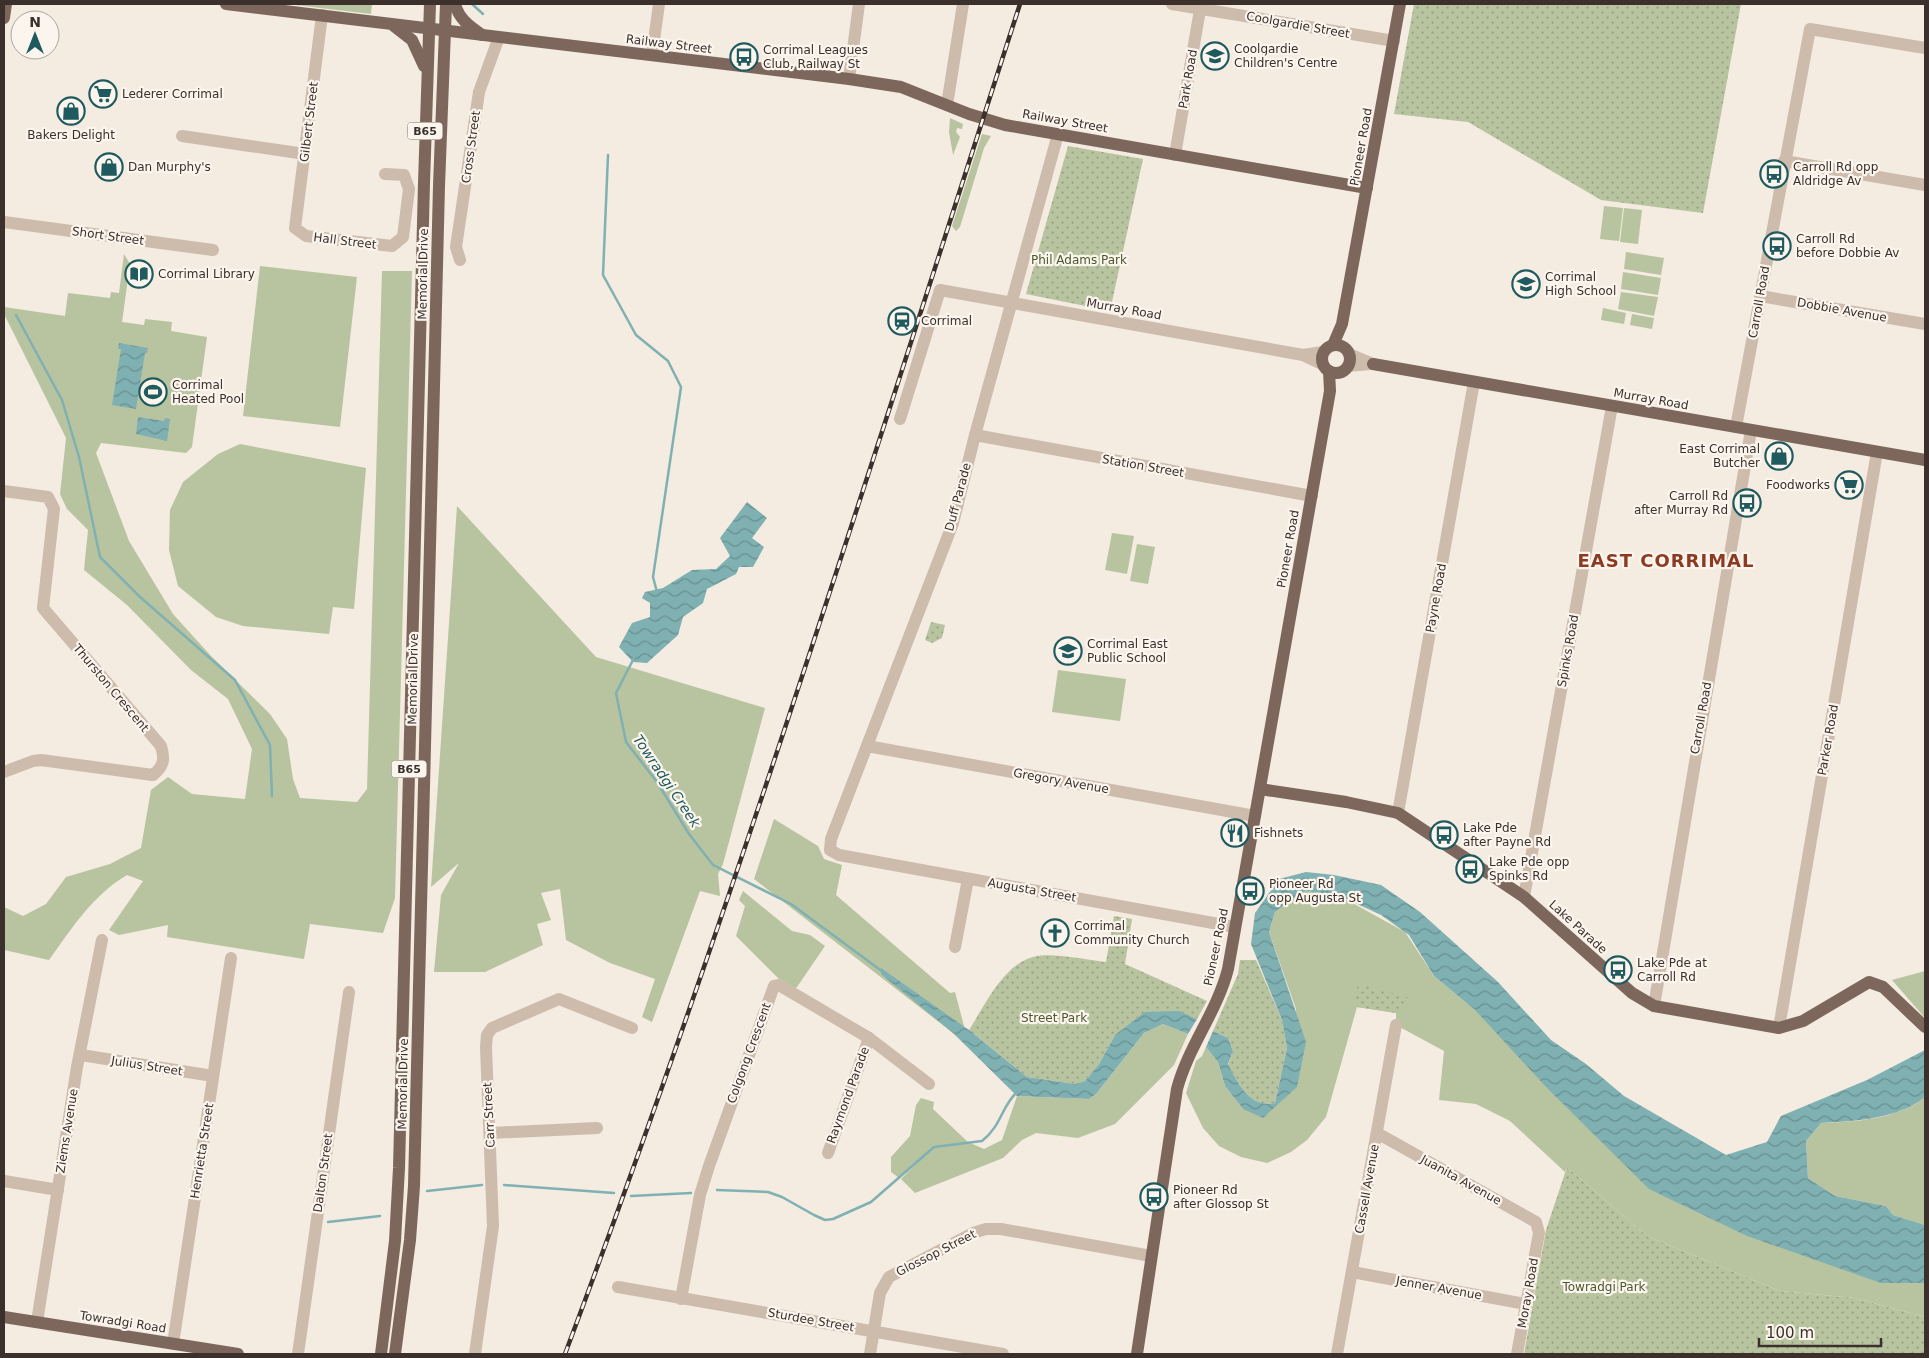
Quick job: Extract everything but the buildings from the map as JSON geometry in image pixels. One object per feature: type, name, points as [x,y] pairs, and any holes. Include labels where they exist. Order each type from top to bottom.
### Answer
[{"type":"main road","points":[[4,18],[6,4]]},
{"type":"main road","name":"Railway Street","points":[[226,4],[849,79],[901,87],[996,123],[1368,188]]},
{"type":"main road","name":"Memorial Drive","points":[[381,1354],[395,1241],[400,1160],[430,4]]},
{"type":"main road","name":"Memorial Drive","points":[[395,1354],[412,1220],[415,1141],[446,4]]},
{"type":"main road","points":[[455,4],[458,15],[464,22],[483,35]]},
{"type":"main road","name":"Pioneer Road","points":[[1137,1354],[1177,1089],[1183,1068],[1226,978],[1400,4]]},
{"type":"main road","points":[[386,23],[403,31],[412,40],[422,58],[427,79]]},
{"type":"main road","name":"Murray Road","points":[[1372,364],[1925,460]]},
{"type":"main road","name":"Lake Parade","points":[[1260,789],[1346,802],[1398,813],[1524,897],[1632,993],[1654,1006],[1779,1028],[1802,1021],[1869,982],[1883,987],[1925,1026]]},
{"type":"main road","points":[[401,1310],[404,1354]]},
{"type":"main road","name":"Towradgi Road","points":[[4,1317],[238,1354]]},
{"type":"street","points":[[652,56],[659,4]]},
{"type":"street","points":[[849,79],[859,4]]},
{"type":"street","points":[[947,105],[963,4]]},
{"type":"street","name":"Coolgardie Street","points":[[1172,4],[1200,6],[1394,41]]},
{"type":"street","name":"Park Road","points":[[1175,155],[1200,6]]},
{"type":"street","name":"Gilbert Street","points":[[295,228],[322,16]]},
{"type":"street","name":"Carroll Road","points":[[1736,427],[1810,29],[1925,48]]},
{"type":"street","name":"Cross Street","points":[[460,260],[456,247],[478,92],[499,37]]},
{"type":"street","name":"Duff Parade","points":[[830,850],[831,839],[953,523],[975,435],[1058,134]]},
{"type":"street","points":[[182,136],[305,154]]},
{"type":"street","points":[[1784,161],[1925,185]]},
{"type":"street","name":"Hall Street","points":[[295,228],[306,236],[392,246],[403,237],[409,189],[404,176],[385,174]]},
{"type":"street","name":"Short Street","points":[[4,222],[213,250]]},
{"type":"street","name":"Murray Road","points":[[900,419],[940,290],[1303,355],[1372,364]]},
{"type":"street","name":"Dobbie Avenue","points":[[1760,296],[1925,324]]},
{"type":"street","name":"Payne Road","points":[[1398,813],[1474,382]]},
{"type":"street","name":"Spinks Road","points":[[1524,897],[1612,406]]},
{"type":"street","name":"Carroll Road","points":[[1654,1006],[1751,430]]},
{"type":"street","name":"Station Street","points":[[975,435],[1312,496]]},
{"type":"street","name":"Parker Road","points":[[1779,1028],[1877,452]]},
{"type":"street","name":"Thurston Crescent","points":[[4,491],[48,497],[54,509],[43,608],[161,746],[164,757],[162,768],[153,775],[41,760],[33,761],[4,772]]},
{"type":"street","name":"Gregory Avenue","points":[[867,746],[1255,816]]},
{"type":"street","name":"Augusta Street","points":[[830,850],[839,855],[1235,928]]},
{"type":"street","points":[[955,947],[968,879]]},
{"type":"street","name":"Ziems Avenue","points":[[37,1322],[102,940]]},
{"type":"street","name":"Henrietta Street","points":[[173,1344],[231,958]]},
{"type":"street","name":"Colgong Crescent","points":[[681,1299],[700,1195],[774,986],[779,985],[869,1038],[929,1084]]},
{"type":"street","name":"Dalton Street","points":[[298,1354],[349,992]]},
{"type":"street","name":"Carr Street","points":[[474,1354],[493,1226],[486,1042],[492,1028],[559,998],[632,1028]]},
{"type":"street","name":"Cassell Avenue","points":[[1337,1354],[1396,1025]]},
{"type":"street","name":"Raymond Parade","points":[[828,1153],[869,1038]]},
{"type":"street","name":"Julius Street","points":[[81,1055],[213,1076]]},
{"type":"street","points":[[490,1133],[597,1128]]},
{"type":"street","name":"Juanita Avenue","points":[[1377,1133],[1531,1218],[1536,1222],[1539,1233]]},
{"type":"street","points":[[4,1181],[58,1190]]},
{"type":"street","name":"Glossop Street","points":[[870,1354],[880,1293],[889,1277],[979,1230],[1001,1229],[1151,1256]]},
{"type":"street","name":"Moray Road","points":[[1517,1354],[1539,1233]]},
{"type":"street","name":"Jenner Avenue","points":[[1352,1272],[1526,1304]]},
{"type":"street","name":"Sturdee Street","points":[[618,1287],[1003,1354]]},
{"type":"green space","points":[[287,4],[372,4],[371,14]]},
{"type":"green space","points":[[1414,4],[1741,4],[1703,213],[1601,200],[1468,122],[1394,114]]},
{"type":"green space","points":[[950,118],[963,124],[962,129],[957,128],[956,132],[960,137],[953,155],[949,132]]},
{"type":"green space","points":[[982,134],[991,136],[984,148],[960,227],[956,231],[952,226]]},
{"type":"green space","name":"Phil Adams Park","points":[[1068,146],[1143,159],[1110,311],[1026,294]]},
{"type":"green space","points":[[1604,206],[1623,208],[1619,241],[1600,239]]},
{"type":"green space","points":[[1624,208],[1642,210],[1638,244],[1620,242]]},
{"type":"green space","points":[[1626,252],[1664,258],[1661,275],[1624,269]]},
{"type":"green space","points":[[124,254],[130,264],[122,322],[144,325],[145,319],[172,322],[171,331],[207,337],[192,447],[186,453],[101,443],[96,453],[129,541],[173,614],[211,656],[270,714],[287,739],[293,779],[300,798],[357,802],[367,789],[382,271],[412,271],[395,898],[383,933],[310,924],[304,959],[167,937],[168,925],[119,935],[109,930],[143,881],[127,875],[93,902],[49,960],[4,950],[4,907],[23,916],[46,904],[66,877],[110,864],[141,848],[151,790],[168,777],[192,794],[245,799],[252,749],[228,699],[191,670],[127,605],[84,570],[88,530],[67,509],[60,494],[66,438],[4,314],[4,307],[65,316],[68,293],[110,298],[111,292],[119,293]]},
{"type":"green space","points":[[260,266],[357,277],[340,427],[243,416]]},
{"type":"green space","points":[[1623,272],[1661,278],[1658,295],[1621,289]]},
{"type":"green space","points":[[1621,292],[1658,297],[1654,316],[1618,309]]},
{"type":"green space","points":[[1603,308],[1626,313],[1624,324],[1601,320]]},
{"type":"green space","points":[[1632,314],[1654,318],[1652,329],[1630,325]]},
{"type":"green space","points":[[240,444],[366,468],[354,609],[333,607],[329,634],[243,626],[216,617],[178,586],[169,550],[170,510],[183,482],[218,454]]},
{"type":"green space","points":[[457,506],[596,657],[765,708],[723,864],[718,874],[720,896],[700,891],[652,1022],[642,1017],[655,979],[610,963],[566,940],[560,889],[541,893],[551,920],[537,924],[543,945],[485,972],[434,972],[441,895],[459,863],[431,887]]},
{"type":"green space","points":[[1112,533],[1134,536],[1127,574],[1105,570]]},
{"type":"green space","points":[[1137,544],[1155,547],[1148,584],[1130,581]]},
{"type":"green space","points":[[931,622],[945,625],[942,638],[932,643],[925,640]]},
{"type":"green space","points":[[1058,670],[1126,679],[1120,721],[1052,712]]},
{"type":"green space","points":[[774,819],[818,846],[824,859],[842,865],[836,895],[950,993],[955,992],[964,1026],[953,1033],[754,879]]},
{"type":"green space","points":[[743,891],[792,931],[810,935],[825,946],[794,989],[779,979],[736,936],[745,906],[739,900]]},
{"type":"green space","points":[[1304,891],[1338,895],[1405,932],[1434,976],[1475,1010],[1881,1283],[1925,1283],[1925,1317],[1855,1298],[1780,1291],[1647,1236],[1567,1167],[1565,1172],[1510,1121],[1476,1104],[1439,1100],[1444,1051],[1396,1025],[1396,1013],[1357,1007],[1326,1117],[1307,1140],[1291,1152],[1267,1163],[1241,1157],[1219,1146],[1203,1128],[1186,1093],[1196,1061],[1202,1056],[1206,1047],[1218,1062],[1225,1086],[1243,1109],[1278,1103],[1296,1009],[1269,932],[1275,912]]},
{"type":"green space","name":"Street Park","points":[[1114,916],[1132,919],[1125,964],[1207,1001],[1197,1019],[1178,1011],[1115,1035],[1099,1064],[1085,1081],[1075,1084],[1027,1077],[969,1030],[1005,975],[1025,960],[1037,956],[1053,955],[1106,962]]},
{"type":"green space","points":[[1240,960],[1256,960],[1282,1020],[1287,1048],[1275,1103],[1266,1104],[1258,1102],[1246,1093],[1228,1065],[1233,1051],[1228,1038],[1213,1031],[1238,974]]},
{"type":"green space","points":[[1925,971],[1925,1018],[1892,980]]},
{"type":"green space","points":[[1358,984],[1408,997],[1396,1013],[1357,1007],[1354,1004]]},
{"type":"green space","points":[[1163,1024],[1188,1034],[1174,1065],[1115,1124],[1078,1138],[1036,1133],[1022,1140],[1003,1158],[915,1193],[901,1179],[920,1160],[899,1178],[891,1172],[891,1157],[910,1136],[916,1105],[921,1098],[934,1102],[933,1109],[968,1142],[984,1149],[1002,1140],[1017,1096],[1089,1099],[1096,1094],[1144,1033]]},
{"type":"green space","points":[[1925,1097],[1925,1225],[1893,1215],[1886,1206],[1835,1196],[1808,1178],[1806,1141],[1821,1123],[1848,1122],[1889,1115]]},
{"type":"green space","name":"Towradgi Park","points":[[1567,1167],[1647,1236],[1780,1291],[1855,1298],[1925,1317],[1925,1354],[1524,1354],[1546,1230]]},
{"type":"water","points":[[119,343],[148,348],[147,353],[145,353],[136,409],[112,405],[121,349],[118,349]]},
{"type":"water","points":[[138,417],[164,421],[165,418],[170,419],[167,441],[136,434]]},
{"type":"water","points":[[747,502],[767,518],[752,538],[764,547],[753,567],[739,567],[736,574],[707,589],[703,603],[683,617],[678,635],[647,663],[633,662],[619,647],[632,623],[650,617],[650,603],[642,598],[645,592],[663,588],[692,570],[716,569],[730,556],[720,538]]},
{"type":"water","points":[[1306,872],[1334,875],[1381,885],[1420,912],[1498,982],[1551,1040],[1586,1064],[1624,1096],[1726,1155],[1767,1142],[1781,1116],[1867,1080],[1925,1050],[1925,1097],[1902,1110],[1876,1118],[1821,1123],[1806,1141],[1808,1178],[1835,1196],[1886,1206],[1893,1215],[1925,1225],[1925,1283],[1881,1283],[1747,1236],[1649,1189],[1549,1090],[1475,1010],[1434,976],[1409,935],[1381,915],[1338,895],[1304,891],[1275,912],[1269,932],[1306,1042],[1297,1087],[1263,1118],[1243,1109],[1225,1086],[1218,1062],[1206,1047],[1213,1031],[1228,1038],[1233,1051],[1228,1064],[1240,1086],[1251,1098],[1258,1102],[1266,1104],[1275,1103],[1287,1048],[1282,1020],[1251,944],[1255,913],[1279,879]]},
{"type":"water","points":[[881,968],[969,1030],[1027,1077],[1075,1084],[1085,1081],[1099,1064],[1115,1035],[1145,1012],[1179,1011],[1197,1019],[1188,1034],[1163,1024],[1144,1033],[1096,1094],[1089,1099],[1017,1096],[953,1033],[881,974]]},
{"type":"waterway","points":[[472,4],[483,14]]},
{"type":"waterway","name":"Towradgi Creek","points":[[608,155],[603,275],[636,335],[668,361],[681,387],[653,577],[657,592]]},
{"type":"waterway","points":[[16,315],[62,400],[79,457],[100,557],[139,596],[235,680],[270,745],[272,796]]},
{"type":"waterway","name":"Towradgi Creek","points":[[634,658],[616,693],[626,742],[657,782],[689,834],[713,865],[791,904],[883,972]]},
{"type":"waterway","points":[[717,1190],[768,1192],[782,1197],[825,1220],[833,1219],[871,1202],[934,1147],[982,1141],[994,1129],[1017,1092]]},
{"type":"waterway","points":[[427,1191],[482,1185]]},
{"type":"waterway","points":[[504,1185],[614,1193]]},
{"type":"waterway","points":[[631,1196],[691,1193]]},
{"type":"waterway","points":[[328,1222],[380,1216]]},
{"type":"railway","points":[[565,1354],[627,1187],[744,850],[856,512],[1020,4]]},
{"type":"place","name":"Coolgardie Children's Centre","points":[[1215,56]]},
{"type":"place","name":"Corrimal Leagues Club, Railway St","points":[[744,57]]},
{"type":"place","name":"Lederer Corrimal","points":[[103,94]]},
{"type":"place","name":"Bakers Delight","points":[[71,111]]},
{"type":"place","name":"Dan Murphy's","points":[[109,167]]},
{"type":"place","name":"Carroll Rd opp Aldridge Av","points":[[1774,174]]},
{"type":"place","name":"Carroll Rd before Dobbie Av","points":[[1777,246]]},
{"type":"place","name":"Corrimal Library","points":[[139,274]]},
{"type":"place","name":"Corrimal High School","points":[[1526,284]]},
{"type":"place","name":"Corrimal","points":[[902,321]]},
{"type":"place","name":"Corrimal Heated Pool","points":[[153,392]]},
{"type":"place","name":"East Corrimal Butcher","points":[[1779,456]]},
{"type":"place","name":"Foodworks","points":[[1849,485]]},
{"type":"place","name":"Carroll Rd after Murray Rd","points":[[1747,503]]},
{"type":"place","name":"Corrimal East Public School","points":[[1068,651]]},
{"type":"place","name":"Fishnets","points":[[1235,833]]},
{"type":"place","name":"Lake Pde after Payne Rd","points":[[1444,835]]},
{"type":"place","name":"Lake Pde opp Spinks Rd","points":[[1470,869]]},
{"type":"place","name":"Pioneer Rd opp Augusta St","points":[[1250,891]]},
{"type":"place","name":"Corrimal Community Church","points":[[1055,933]]},
{"type":"place","name":"Lake Pde at Carroll Rd","points":[[1618,970]]},
{"type":"place","name":"Pioneer Rd after Glossop St","points":[[1154,1197]]},
{"type":"district","name":"EAST CORRIMAL","points":[[1666,561]]}]
